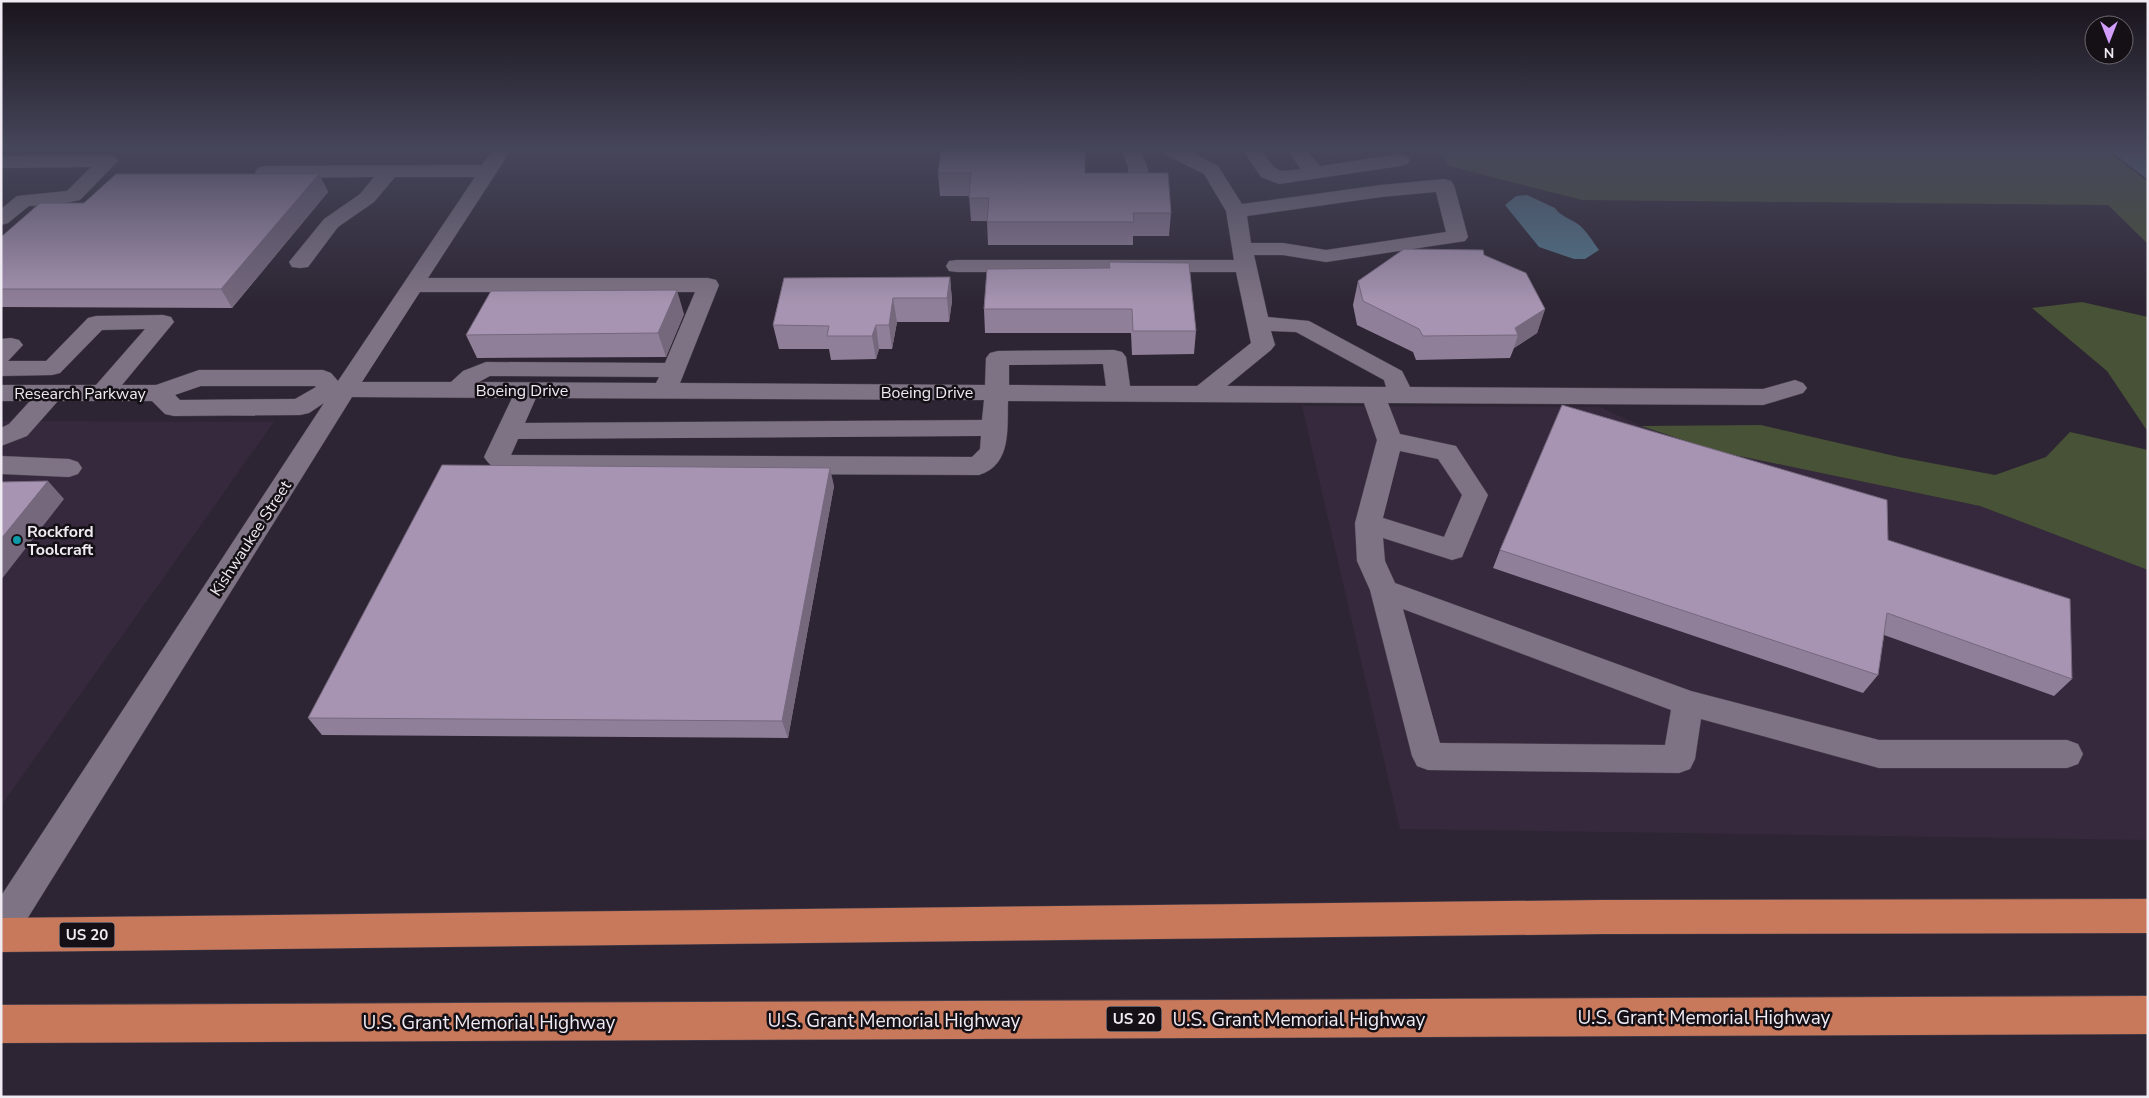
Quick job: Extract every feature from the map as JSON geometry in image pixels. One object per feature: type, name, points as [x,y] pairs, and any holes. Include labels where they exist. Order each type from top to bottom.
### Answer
[{"type":"highway","name":"US 20","points":[[1,935],[1612,917],[2148,916]]},
{"type":"highway","name":"U.S. Grant Memorial Highway","points":[[1,1024],[2148,1015]]},
{"type":"street","points":[[1,219],[22,201]]},
{"type":"street","points":[[300,262],[330,223],[362,201]]},
{"type":"street","name":"Kishwaukee Street","points":[[1,928],[337,390],[413,286],[468,201]]},
{"type":"street","points":[[1203,394],[1263,345],[1236,211],[1230,201]]},
{"type":"street","points":[[1236,211],[1307,201]]},
{"type":"street","points":[[957,266],[1244,257],[1283,249],[1326,256],[1458,237],[1448,201]]},
{"type":"street","points":[[413,286],[528,285],[526,295],[528,300],[535,302],[707,289],[665,391]]},
{"type":"street","points":[[1,369],[52,368],[96,322],[163,322],[103,392]]},
{"type":"street","points":[[1258,323],[1301,326],[1394,376],[1387,394],[1390,440],[1368,523],[1371,561],[1384,590],[1428,756],[1679,758],[1688,703]]},
{"type":"street","points":[[1,346],[11,346],[1,356]]},
{"type":"street","points":[[528,390],[497,457],[506,464],[979,466],[993,451],[998,393],[998,358],[1114,357],[1119,393]]},
{"type":"street","points":[[457,390],[471,376],[486,369],[674,370]]},
{"type":"street","name":"Boeing Drive","points":[[337,390],[1762,397],[1795,388]]},
{"type":"street","name":"Research Parkway","points":[[1,393],[158,393],[174,408],[300,407],[337,390]]},
{"type":"street","points":[[1,438],[18,430],[50,393]]},
{"type":"street","points":[[510,431],[994,428]]},
{"type":"street","points":[[1368,523],[1452,550],[1475,495],[1447,452],[1390,440]]},
{"type":"street","points":[[1,465],[69,468]]},
{"type":"street","points":[[1384,590],[1688,703],[1879,754],[2067,754]]},
{"type":"shaded area","points":[[1302,406],[1600,407],[1641,426],[1720,452],[1980,506],[2148,570],[2148,840],[1400,829]]},
{"type":"shaded area","points":[[1,421],[274,422],[1,806]]},
{"type":"green space","points":[[1712,201],[2148,201],[2148,244],[2108,205]]},
{"type":"green space","points":[[2082,302],[2148,317],[2148,432],[2107,371],[2032,308]]},
{"type":"green space","points":[[1761,425],[1899,457],[1995,475],[2046,457],[2070,432],[2148,450],[2148,570],[1980,506],[1720,452],[1641,426]]},
{"type":"water","points":[[1510,201],[1540,201],[1555,208],[1562,215],[1578,224],[1599,250],[1585,259],[1574,259],[1539,247],[1505,205]]},
{"type":"building","points":[[86,201],[296,201],[221,289],[1,289],[1,237],[40,203],[84,203]]},
{"type":"building","points":[[989,201],[1170,201],[1171,213],[1133,213],[1134,222],[987,222]]},
{"type":"building","points":[[1404,249],[1483,250],[1484,255],[1526,273],[1545,309],[1515,328],[1518,335],[1423,336],[1419,329],[1363,301],[1358,281]]},
{"type":"building","points":[[1109,262],[1189,263],[1196,331],[1133,331],[1132,309],[984,309],[987,269],[1110,268]]},
{"type":"building","points":[[950,277],[947,298],[893,298],[889,325],[876,325],[872,336],[827,336],[829,326],[773,325],[784,278]]},
{"type":"building","points":[[677,290],[658,333],[466,335],[491,291]]},
{"type":"building","points":[[1562,405],[1887,500],[1888,540],[2070,599],[2072,679],[1887,613],[1878,675],[1500,550]]},
{"type":"building","points":[[442,465],[830,468],[782,721],[308,718]]},
{"type":"building","points":[[48,481],[1,539],[1,482]]},
{"type":"place","name":"Rockford Toolcraft","points":[[17,540]]}]
